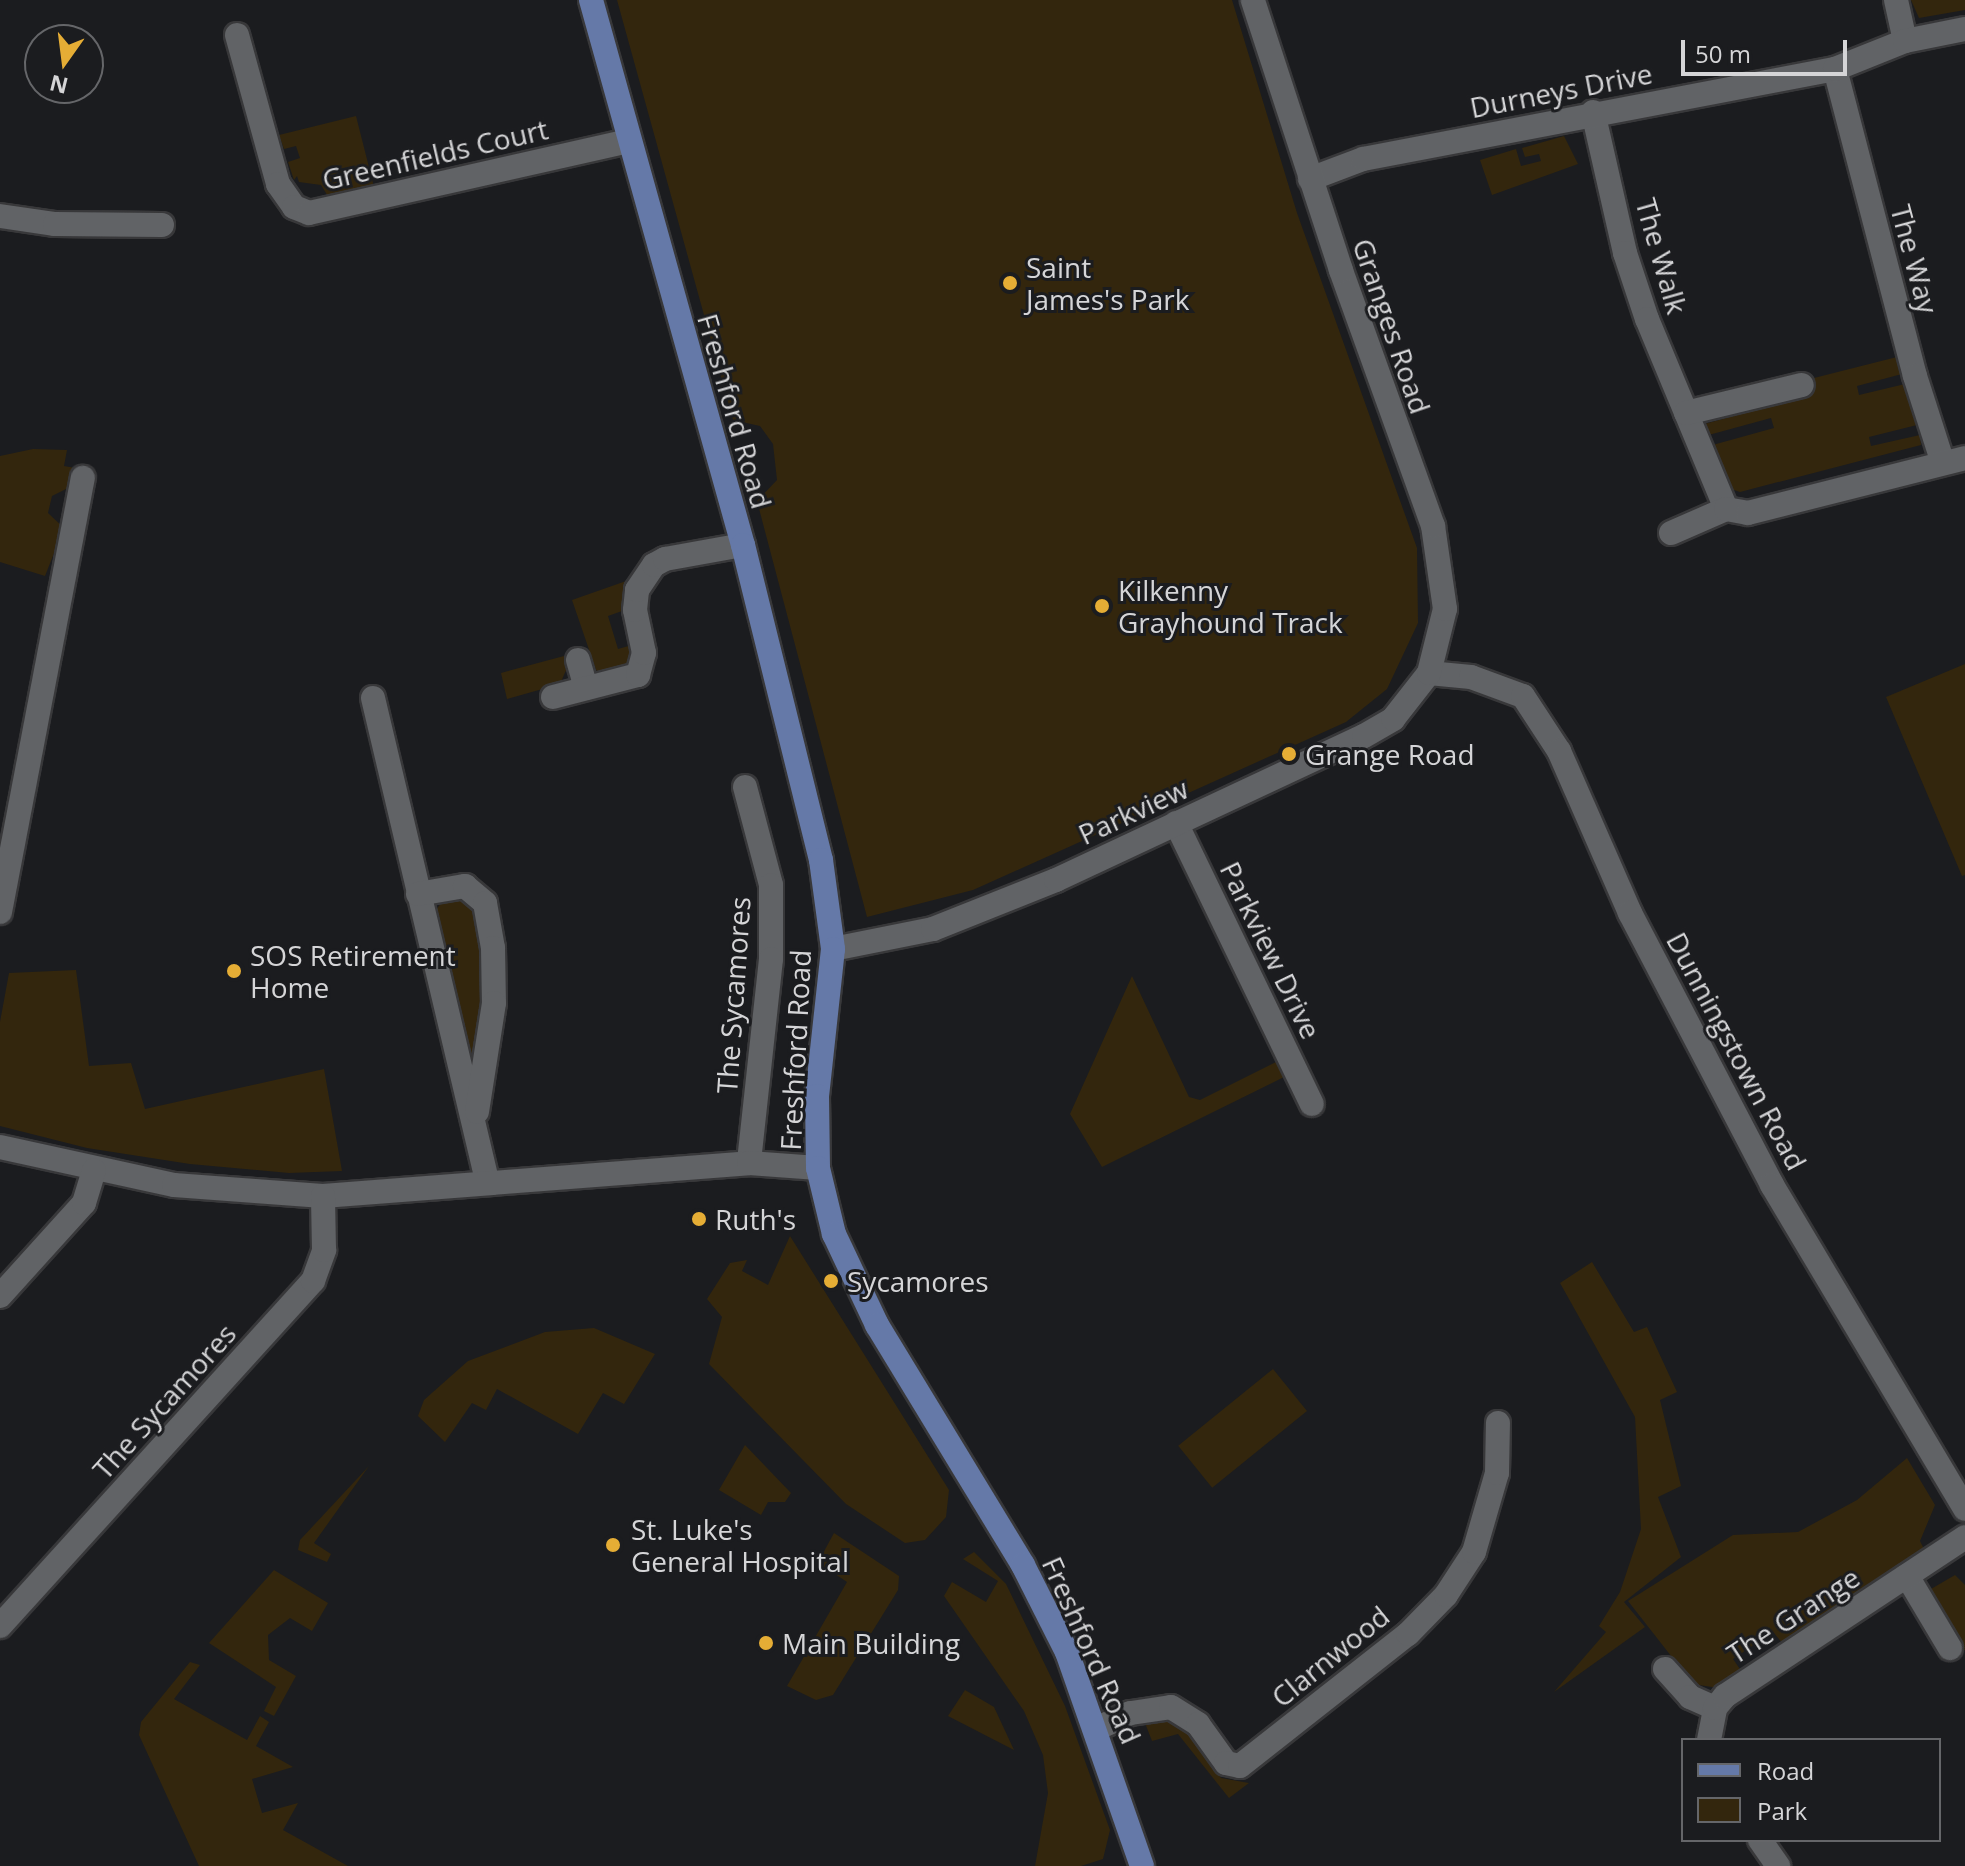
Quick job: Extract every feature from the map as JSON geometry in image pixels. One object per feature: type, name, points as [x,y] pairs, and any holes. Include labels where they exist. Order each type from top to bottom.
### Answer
[{"type":"main road","name":"Freshford Road","points":[[591,0],[743,545],[805,787],[833,949],[817,1096],[818,1168],[834,1234],[853,1276],[1023,1565],[1067,1652],[1142,1866]]},
{"type":"street","name":"Granges Road","points":[[1253,0],[1310,179],[1433,526],[1445,609],[1429,673]]},
{"type":"street","points":[[1896,0],[1905,41]]},
{"type":"street","name":"Durneys Drive","points":[[1310,179],[1363,159],[1593,112],[1831,70],[1905,41],[1965,29]]},
{"type":"street","name":"Greenfields Court","points":[[237,35],[278,184],[294,207],[309,213],[628,141]]},
{"type":"street","name":"The Way","points":[[1831,70],[1915,376],[1954,461]]},
{"type":"street","name":"The Walk","points":[[1593,112],[1625,253],[1726,509]]},
{"type":"street","points":[[0,216],[55,224],[162,225]]},
{"type":"street","points":[[1686,413],[1802,385]]},
{"type":"street","points":[[1671,533],[1726,509],[1748,513],[1896,480],[1954,461]]},
{"type":"street","points":[[0,912],[68,509],[83,478]]},
{"type":"street","points":[[553,697],[638,675],[643,667],[636,600],[654,565],[665,559],[743,545]]},
{"type":"street","points":[[578,660],[586,688]]},
{"type":"street","name":"Parkview","points":[[833,949],[933,929],[995,907],[1393,719],[1429,673]]},
{"type":"street","name":"Dunningstown Road","points":[[1429,673],[1471,677],[1523,696],[1559,751],[1630,913],[1772,1185],[1965,1509]]},
{"type":"street","points":[[373,698],[418,894],[476,1118],[488,1183]]},
{"type":"street","name":"The Sycamores","points":[[745,787],[771,885],[771,944],[749,1163]]},
{"type":"street","name":"Parkview Drive","points":[[1176,823],[1312,1104]]},
{"type":"street","points":[[418,894],[465,886],[485,903],[493,948],[494,1003],[476,1118]]},
{"type":"street","points":[[0,1147],[94,1170],[174,1185],[323,1196],[749,1163],[818,1168]]},
{"type":"street","points":[[0,1296],[84,1203],[94,1170]]},
{"type":"street","name":"The Sycamores","points":[[0,1626],[313,1281],[324,1250],[323,1196]]},
{"type":"street","name":"Clarnwood","points":[[1096,1729],[1131,1713],[1171,1707],[1198,1724],[1226,1763],[1240,1766],[1408,1634],[1446,1595],[1474,1552],[1497,1473],[1498,1423]]},
{"type":"street","name":"The Grange","points":[[1715,1708],[1725,1696],[1965,1537]]},
{"type":"street","points":[[1907,1576],[1950,1648]]},
{"type":"street","points":[[1665,1669],[1690,1697],[1715,1708],[1709,1738]]},
{"type":"street","points":[[1761,1842],[1778,1866]]},
{"type":"green space","points":[[617,0],[1232,0],[1297,213],[1417,548],[1418,623],[1387,689],[1346,722],[973,890],[867,917],[757,501],[777,480],[773,444],[760,426],[733,420]]},
{"type":"green space","points":[[1911,0],[1965,0],[1965,10],[1919,18]]},
{"type":"green space","points":[[356,116],[374,187],[329,198],[321,185],[299,182],[297,176],[294,180],[288,162],[300,158],[296,146],[284,149],[279,135]]},
{"type":"green space","points":[[1564,136],[1578,164],[1492,195],[1480,160],[1516,149],[1521,166],[1541,161],[1539,154],[1525,157],[1522,148]]},
{"type":"green space","points":[[1897,357],[1902,374],[1857,386],[1859,395],[1905,384],[1917,425],[1869,437],[1871,446],[1920,435],[1921,445],[1740,492],[1728,488],[1709,446],[1774,428],[1771,418],[1705,436],[1701,425],[1813,394],[1810,379]]},
{"type":"green space","points":[[33,449],[67,450],[64,466],[75,468],[72,486],[52,496],[48,513],[64,528],[45,576],[0,562],[0,456]]},
{"type":"green space","points":[[629,580],[622,611],[608,616],[618,649],[632,645],[631,665],[602,673],[596,670],[572,600]]},
{"type":"green space","points":[[564,656],[567,668],[560,684],[507,699],[501,673]]},
{"type":"green space","points":[[1965,664],[1965,875],[1962,876],[1886,697]]},
{"type":"green space","points":[[462,897],[478,907],[482,960],[482,1019],[472,1069],[432,915],[442,902]]},
{"type":"green space","points":[[76,970],[89,1066],[131,1063],[145,1109],[324,1069],[342,1171],[289,1173],[190,1164],[87,1148],[0,1126],[0,1022],[9,973]]},
{"type":"green space","points":[[1132,976],[1189,1097],[1200,1100],[1276,1062],[1284,1077],[1102,1167],[1070,1114]]},
{"type":"green space","points":[[790,1236],[949,1490],[946,1517],[925,1540],[905,1543],[846,1504],[709,1364],[722,1317],[707,1299],[730,1263],[747,1260],[742,1271],[768,1285]]},
{"type":"green space","points":[[1592,1262],[1634,1332],[1647,1327],[1677,1392],[1660,1400],[1681,1486],[1658,1497],[1681,1557],[1624,1602],[1645,1627],[1554,1692],[1606,1632],[1599,1626],[1620,1592],[1641,1529],[1635,1417],[1560,1283]]},
{"type":"green space","points":[[594,1328],[655,1354],[624,1404],[603,1393],[578,1434],[497,1389],[486,1410],[472,1403],[445,1442],[418,1416],[424,1400],[468,1361],[545,1332]]},
{"type":"green space","points":[[1273,1369],[1307,1411],[1212,1488],[1178,1446]]},
{"type":"green space","points":[[745,1445],[791,1493],[785,1502],[768,1502],[761,1515],[719,1490]]},
{"type":"green space","points":[[1907,1458],[1935,1505],[1920,1541],[1925,1551],[1784,1645],[1773,1632],[1733,1659],[1742,1672],[1718,1688],[1693,1684],[1628,1601],[1733,1535],[1798,1532],[1857,1500]]},
{"type":"green space","points":[[369,1466],[314,1543],[331,1554],[327,1562],[298,1550],[300,1540]]},
{"type":"green space","points":[[834,1533],[899,1576],[898,1590],[833,1695],[816,1700],[787,1686],[847,1582],[823,1566],[819,1572],[816,1566]]},
{"type":"green space","points":[[974,1552],[1006,1584],[1065,1706],[1110,1830],[1103,1859],[1081,1866],[1035,1866],[1048,1793],[1043,1755],[1024,1711],[944,1596],[952,1582],[986,1602],[998,1581],[963,1559]]},
{"type":"green space","points":[[274,1570],[328,1603],[312,1631],[290,1618],[268,1635],[269,1660],[296,1676],[274,1716],[264,1711],[276,1687],[209,1643]]},
{"type":"green space","points":[[1955,1575],[1965,1585],[1965,1651],[1931,1589]]},
{"type":"green space","points":[[190,1662],[200,1665],[174,1699],[247,1740],[260,1716],[269,1722],[256,1746],[293,1767],[252,1779],[262,1813],[298,1803],[283,1830],[348,1866],[199,1866],[139,1735],[141,1722]]},
{"type":"green space","points":[[965,1690],[994,1707],[1014,1750],[948,1716]]},
{"type":"green space","points":[[1163,1719],[1184,1729],[1221,1778],[1249,1783],[1229,1798],[1178,1734],[1152,1741],[1145,1723]]},
{"type":"place","name":"Saint James's Park","points":[[1010,283]]},
{"type":"place","name":"Kilkenny Grayhound Track","points":[[1102,606]]},
{"type":"place","name":"Grange Road","points":[[1289,754]]},
{"type":"place","name":"SOS Retirement Home","points":[[234,971]]},
{"type":"place","name":"Ruth's","points":[[699,1219]]},
{"type":"place","name":"Sycamores","points":[[831,1281]]},
{"type":"place","name":"St. Luke's General Hospital","points":[[613,1545]]},
{"type":"place","name":"Main Building","points":[[766,1643]]}]
